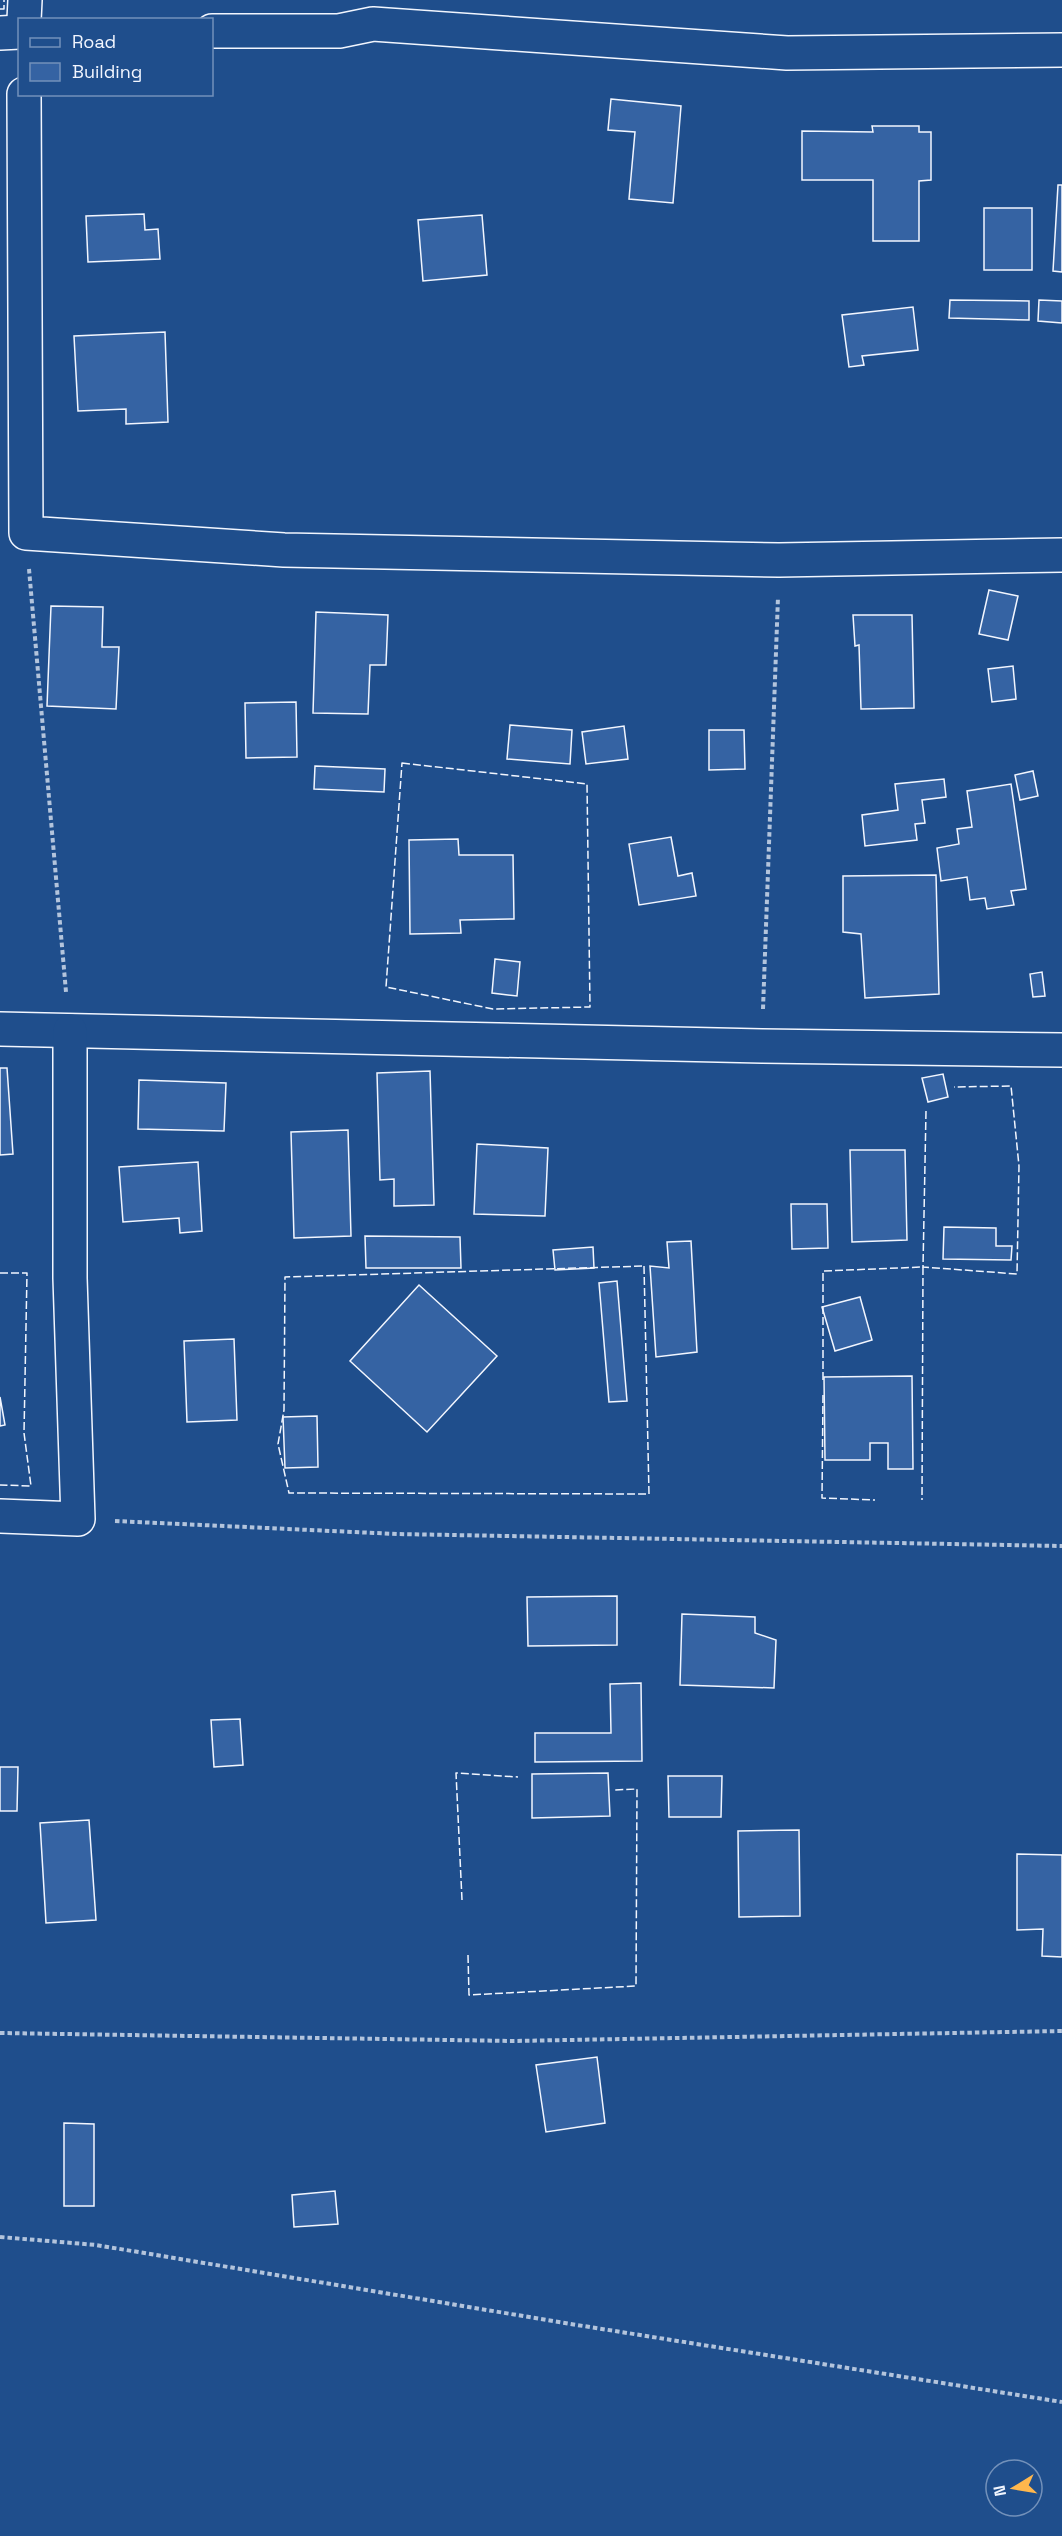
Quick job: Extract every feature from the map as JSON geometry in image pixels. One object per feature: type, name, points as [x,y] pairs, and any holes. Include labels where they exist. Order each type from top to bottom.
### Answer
[{"type":"street","points":[[24,18],[25,0]]},
{"type":"street","points":[[213,31],[339,31],[381,12],[787,53],[1062,50]]},
{"type":"street","points":[[0,33],[18,32]]},
{"type":"street","points":[[24,96],[26,533],[284,550],[779,560],[1062,555]]},
{"type":"street","points":[[0,1029],[762,1046],[1062,1050]]},
{"type":"street","points":[[0,1516],[78,1519],[70,1278],[70,1031]]},
{"type":"path","points":[[26,533],[70,1031]]},
{"type":"path","points":[[762,1046],[779,560]]},
{"type":"path","points":[[78,1519],[397,1534],[1062,1546]]},
{"type":"path","points":[[0,2033],[513,2041],[1062,2031]]},
{"type":"path","points":[[0,2236],[96,2245],[577,2325],[1062,2402]]},
{"type":"building","points":[[611,99],[681,106],[673,203],[629,199],[635,132],[608,130]]},
{"type":"building","points":[[872,126],[919,126],[919,132],[931,132],[931,180],[919,181],[919,241],[873,241],[873,180],[802,180],[802,131],[873,132]]},
{"type":"building","points":[[1058,185],[1062,185],[1062,272],[1053,271]]},
{"type":"building","points":[[984,208],[1032,208],[1032,270],[984,270]]},
{"type":"building","points":[[144,214],[145,230],[158,229],[160,259],[88,262],[86,216]]},
{"type":"building","points":[[482,215],[487,275],[423,281],[418,220]]},
{"type":"building","points":[[950,300],[1029,301],[1029,320],[949,318]]},
{"type":"building","points":[[1039,300],[1062,301],[1062,323],[1038,321]]},
{"type":"building","points":[[913,307],[918,350],[862,356],[864,365],[849,367],[842,315]]},
{"type":"building","points":[[165,332],[168,422],[126,424],[126,409],[78,411],[74,336]]},
{"type":"building","points":[[989,590],[1018,596],[1008,640],[979,634]]},
{"type":"building","points":[[51,606],[103,607],[102,647],[119,647],[116,709],[47,706]]},
{"type":"building","points":[[316,612],[388,615],[386,665],[370,665],[368,714],[313,713]]},
{"type":"building","points":[[853,615],[912,615],[914,708],[861,709],[859,645],[855,646]]},
{"type":"building","points":[[1013,666],[1016,699],[992,702],[988,669]]},
{"type":"building","points":[[296,702],[297,757],[246,758],[245,703]]},
{"type":"building","points":[[510,725],[572,730],[570,764],[507,759]]},
{"type":"building","points":[[624,726],[628,759],[586,764],[582,732]]},
{"type":"building","points":[[709,730],[744,730],[745,769],[709,770]]},
{"type":"building","points":[[315,766],[385,769],[384,792],[314,789]]},
{"type":"building","points":[[1033,771],[1038,796],[1020,800],[1015,775]]},
{"type":"building","points":[[944,779],[946,797],[922,800],[925,823],[915,824],[917,840],[865,846],[862,815],[898,810],[895,784]]},
{"type":"building","points":[[1011,784],[1026,889],[1011,891],[1014,905],[987,909],[985,898],[970,900],[967,877],[941,881],[937,848],[959,844],[957,829],[972,827],[967,791]]},
{"type":"building","points":[[671,837],[678,876],[692,873],[696,896],[639,905],[629,844]]},
{"type":"building","points":[[458,839],[459,855],[513,855],[514,919],[460,920],[461,933],[410,934],[409,840]]},
{"type":"building","points":[[936,875],[939,994],[865,998],[861,934],[843,932],[843,876]]},
{"type":"building","points":[[495,959],[520,962],[517,996],[492,993]]},
{"type":"building","points":[[1042,972],[1045,996],[1033,997],[1030,974]]},
{"type":"building","points":[[0,1068],[7,1068],[13,1154],[0,1155]]},
{"type":"building","points":[[430,1071],[434,1205],[394,1206],[394,1179],[380,1180],[377,1073]]},
{"type":"building","points":[[943,1074],[948,1097],[928,1102],[922,1078]]},
{"type":"building","points":[[139,1080],[226,1083],[224,1131],[138,1129]]},
{"type":"building","points":[[348,1130],[351,1236],[294,1238],[291,1132]]},
{"type":"building","points":[[477,1144],[548,1148],[545,1216],[474,1214]]},
{"type":"building","points":[[850,1150],[905,1150],[907,1240],[852,1242]]},
{"type":"building","points":[[198,1162],[202,1231],[180,1233],[179,1218],[123,1222],[119,1167]]},
{"type":"building","points":[[791,1204],[827,1204],[828,1248],[792,1249]]},
{"type":"building","points":[[944,1227],[996,1228],[996,1246],[1012,1246],[1011,1260],[943,1259]]},
{"type":"building","points":[[365,1236],[460,1237],[461,1268],[366,1268]]},
{"type":"building","points":[[691,1241],[697,1352],[656,1357],[650,1266],[669,1268],[667,1242]]},
{"type":"building","points":[[593,1247],[594,1268],[555,1270],[553,1250]]},
{"type":"building","points":[[617,1281],[627,1401],[609,1402],[599,1283]]},
{"type":"building","points":[[419,1285],[497,1356],[427,1432],[350,1361]]},
{"type":"building","points":[[860,1297],[872,1340],[835,1351],[822,1307]]},
{"type":"building","points":[[234,1339],[237,1420],[187,1422],[184,1341]]},
{"type":"building","points":[[912,1376],[913,1469],[888,1469],[888,1443],[870,1443],[870,1460],[825,1460],[824,1377]]},
{"type":"building","points":[[0,1397],[5,1425],[0,1426]]},
{"type":"building","points":[[317,1416],[318,1467],[285,1468],[283,1417]]},
{"type":"building","points":[[617,1596],[617,1645],[528,1646],[527,1597]]},
{"type":"building","points":[[682,1614],[755,1617],[755,1633],[776,1640],[774,1688],[680,1685]]},
{"type":"building","points":[[641,1683],[642,1761],[535,1762],[535,1733],[611,1733],[610,1684]]},
{"type":"building","points":[[240,1719],[243,1765],[214,1767],[211,1720]]},
{"type":"building","points":[[0,1767],[18,1767],[17,1811],[0,1811]]},
{"type":"building","points":[[608,1773],[610,1816],[532,1818],[532,1774]]},
{"type":"building","points":[[668,1776],[722,1776],[721,1817],[669,1817]]},
{"type":"building","points":[[89,1820],[96,1920],[46,1923],[40,1823]]},
{"type":"building","points":[[799,1830],[800,1916],[739,1917],[738,1831]]},
{"type":"building","points":[[1017,1854],[1062,1855],[1062,1957],[1042,1956],[1043,1929],[1017,1930]]},
{"type":"building","points":[[597,2057],[605,2123],[546,2132],[536,2065]]},
{"type":"building","points":[[64,2123],[94,2124],[94,2206],[64,2206]]},
{"type":"building","points":[[335,2191],[338,2224],[294,2227],[292,2195]]},
{"type":"fence","points":[[0,9],[4,9],[4,0]]},
{"type":"fence","points":[[402,763],[587,784],[590,1007],[493,1009],[386,987],[402,763]]},
{"type":"fence","points":[[926,1111],[923,1267],[1017,1274],[1019,1166],[1011,1086],[954,1087]]},
{"type":"fence","points":[[644,1266],[649,1494],[289,1493],[278,1444],[284,1410],[285,1277],[644,1266]]},
{"type":"fence","points":[[823,1380],[823,1271],[923,1267],[922,1500]]},
{"type":"fence","points":[[0,1273],[27,1273],[24,1433],[31,1486],[0,1485]]},
{"type":"fence","points":[[823,1395],[822,1498],[875,1500]]},
{"type":"fence","points":[[462,1900],[456,1773],[518,1777]]},
{"type":"fence","points":[[468,1955],[469,1995],[636,1986],[637,1789],[615,1790]]}]
